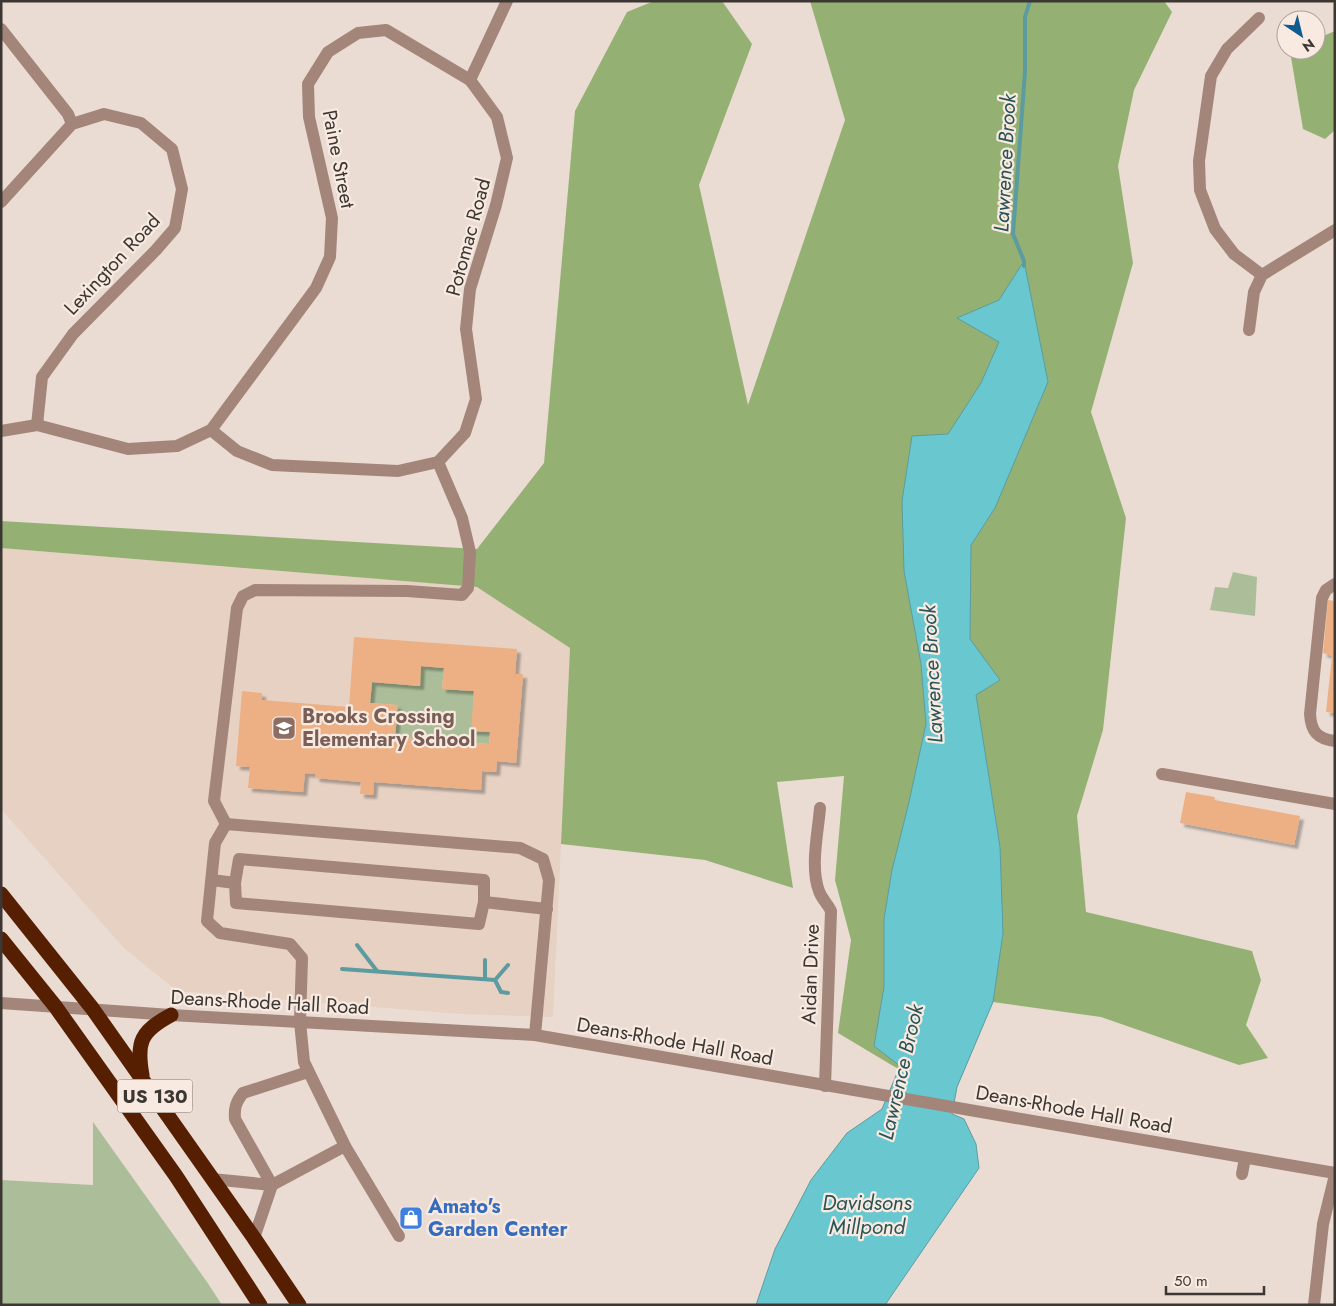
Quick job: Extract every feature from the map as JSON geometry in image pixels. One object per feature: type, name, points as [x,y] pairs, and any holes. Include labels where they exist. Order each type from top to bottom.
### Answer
[{"type":"highway","name":"US 130","points":[[1,894],[92,1008],[299,1305]]},
{"type":"highway","name":"US 130","points":[[1,939],[56,1006],[176,1176],[260,1305]]},
{"type":"highway","points":[[143,1079],[139,1050],[143,1037],[156,1022],[171,1015]]},
{"type":"street","points":[[470,80],[506,1]]},
{"type":"street","points":[[1259,18],[1227,49],[1210,76],[1199,161],[1200,190],[1215,229],[1234,254],[1262,275]]},
{"type":"street","points":[[1,29],[68,114],[72,124],[1,202]]},
{"type":"street","name":"Paine Street","points":[[37,425],[128,449],[176,446],[211,430],[316,288],[330,257],[332,218],[309,117],[308,84],[328,52],[358,33],[386,30],[470,80]]},
{"type":"street","name":"Potomac Road","points":[[438,462],[465,433],[476,399],[466,329],[470,289],[496,205],[507,158],[497,117],[470,80]]},
{"type":"street","name":"Lexington Road","points":[[37,425],[42,377],[73,334],[156,250],[175,228],[182,188],[172,149],[141,123],[104,114],[72,124]]},
{"type":"street","points":[[1249,330],[1254,292],[1262,275],[1335,230]]},
{"type":"street","points":[[1,431],[37,425]]},
{"type":"street","points":[[211,430],[237,451],[272,465],[398,471],[438,462],[462,518],[470,552],[468,588],[462,595],[407,591],[297,589],[255,590],[243,596],[237,608],[214,801],[226,824]]},
{"type":"street","points":[[1335,584],[1326,590],[1322,598],[1310,714],[1311,724],[1315,733],[1321,739],[1335,741]]},
{"type":"street","points":[[1162,774],[1335,804]]},
{"type":"street","name":"Aidan Drive","points":[[820,808],[815,872],[819,893],[831,911],[825,1086]]},
{"type":"street","points":[[226,824],[215,843],[207,921],[220,933],[290,944],[302,958],[300,1022],[304,1062],[345,1146],[399,1236]]},
{"type":"street","points":[[226,824],[520,848],[543,859],[549,880],[535,1036]]},
{"type":"street","points":[[239,859],[484,880],[484,902],[480,924],[236,903],[234,883],[239,859]]},
{"type":"street","points":[[212,880],[234,883]]},
{"type":"street","points":[[484,902],[547,908]]},
{"type":"street","name":"Deans-Rhode Hall Road","points":[[1,1003],[535,1036],[1335,1174]]},
{"type":"street","points":[[254,1238],[272,1185],[235,1119],[234,1109],[237,1100],[243,1093],[308,1072]]},
{"type":"street","points":[[212,1179],[272,1185],[345,1146]]},
{"type":"street","points":[[1242,1174],[1245,1158]]},
{"type":"street","points":[[1314,1305],[1323,1224],[1335,1174]]},
{"type":"shaded area","name":"Brooks Crossing Elementary School","points":[[1,548],[477,587],[570,648],[553,1017],[462,1014],[177,991],[125,949],[1,809]]},
{"type":"green space","points":[[654,1],[722,1],[752,44],[699,185],[748,405],[845,120],[810,1],[1164,1],[1172,12],[1134,90],[1118,166],[1133,263],[1091,412],[1126,518],[1103,730],[1077,816],[1086,912],[1252,951],[1261,980],[1246,1025],[1268,1058],[1239,1065],[1101,1017],[993,1002],[957,1087],[925,1085],[838,1033],[851,940],[835,880],[844,776],[777,782],[793,888],[705,860],[561,844],[570,648],[477,587],[1,548],[1,521],[477,549],[544,463],[575,111],[627,12]]},
{"type":"green space","points":[[1335,31],[1335,130],[1325,139],[1303,129],[1292,60],[1326,60],[1326,35]]},
{"type":"green space","points":[[1233,572],[1257,577],[1255,616],[1210,610],[1215,587],[1228,588]]},
{"type":"green space","points":[[421,666],[444,668],[442,689],[474,691],[472,731],[490,732],[489,744],[395,737],[397,705],[370,703],[372,682],[419,686]]},
{"type":"green space","points":[[93,1122],[222,1305],[1,1305],[1,1180],[93,1185]]},
{"type":"water","name":"Davidsons Millpond","points":[[1024,261],[1048,382],[995,508],[971,545],[970,639],[1000,680],[976,695],[1000,847],[1003,933],[993,1002],[957,1087],[952,1114],[964,1119],[976,1144],[979,1168],[885,1305],[756,1305],[775,1249],[811,1180],[847,1133],[882,1109],[900,1066],[874,1046],[884,987],[884,919],[892,870],[926,724],[921,664],[904,571],[902,501],[912,436],[948,434],[981,383],[999,342],[957,318],[999,300]]},
{"type":"building","points":[[1328,600],[1335,601],[1335,713],[1326,712],[1332,656],[1323,653]]},
{"type":"building","points":[[354,637],[517,649],[515,674],[523,674],[516,763],[497,761],[496,772],[482,771],[481,790],[374,782],[373,795],[360,794],[361,782],[316,778],[315,774],[305,773],[303,792],[248,788],[250,767],[236,766],[242,691],[262,693],[262,700],[349,707]],"holes":[[[421,666],[444,668],[442,689],[474,691],[471,731],[490,732],[489,744],[395,737],[398,705],[370,703],[372,682],[420,686]]]},
{"type":"building","points":[[1186,792],[1215,797],[1214,800],[1300,816],[1294,845],[1180,823]]},
{"type":"waterway","name":"Lawrence Brook","points":[[1024,266],[1024,261],[1013,234],[1025,72],[1025,17],[1030,1]]},
{"type":"waterway","points":[[357,945],[377,971]]},
{"type":"waterway","points":[[485,960],[485,979]]},
{"type":"waterway","points":[[342,969],[495,980],[508,965]]},
{"type":"waterway","points":[[495,980],[501,992],[508,993]]},
{"type":"place","name":"Brooks Crossing Elementary School","points":[[284,728]]},
{"type":"place","name":"Amato's Garden Center","points":[[411,1218]]}]
